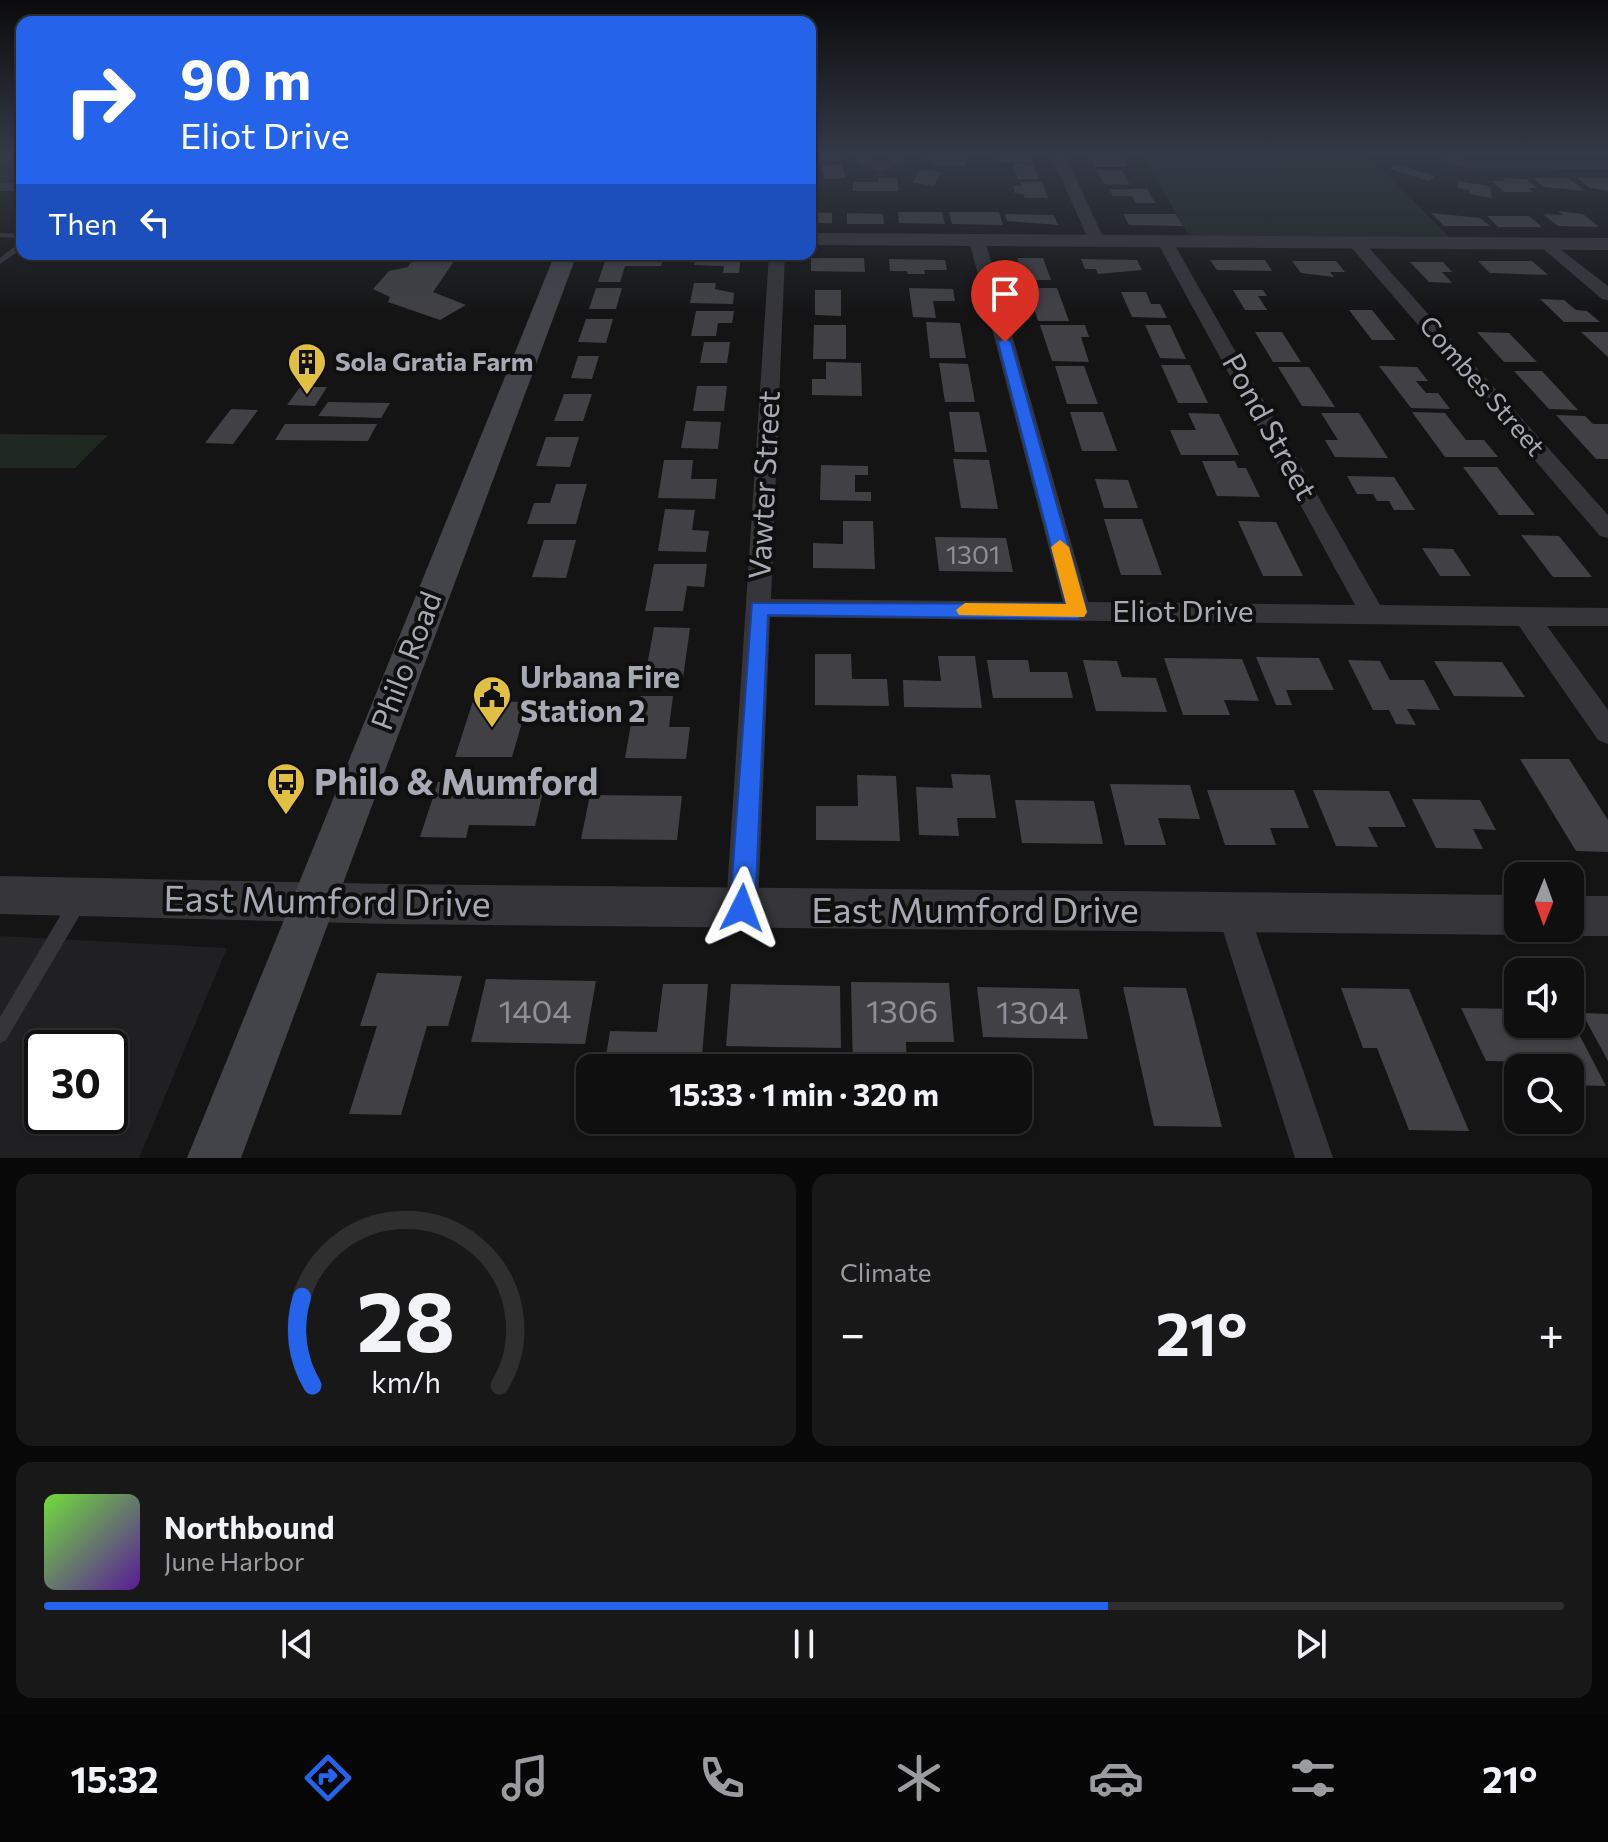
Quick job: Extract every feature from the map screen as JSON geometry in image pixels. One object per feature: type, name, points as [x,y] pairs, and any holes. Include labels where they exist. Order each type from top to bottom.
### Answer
[{"type":"main road","name":"Philo Road","points":[[214,1158],[564,260]]},
{"type":"street","points":[[1082,207],[1097,241]]},
{"type":"street","points":[[816,239],[1608,244]]},
{"type":"street","points":[[977,240],[1078,612]]},
{"type":"street","name":"Pond Street","points":[[1165,242],[1372,614]]},
{"type":"street","name":"Combes Street","points":[[1356,243],[1608,530]]},
{"type":"street","points":[[1547,244],[1608,295]]},
{"type":"street","name":"Vawter Street","points":[[742,908],[777,260]]},
{"type":"street","name":"Eliot Drive","points":[[759,608],[1608,617]]},
{"type":"street","points":[[1526,616],[1608,732]]},
{"type":"street","name":"East Mumford Drive","points":[[0,895],[742,908],[1504,915]]},
{"type":"street","points":[[1233,912],[1314,1158]]},
{"type":"street","points":[[1584,916],[1608,916]]},
{"type":"lane","points":[[0,1034],[82,896]]},
{"type":"shaded area","points":[[1173,207],[1419,207],[1452,240],[1190,237]]},
{"type":"shaded area","points":[[0,434],[108,435],[75,468],[0,468]]},
{"type":"shaded area","points":[[0,936],[227,948],[139,1158],[0,1158]]},
{"type":"building","points":[[1558,211],[1583,214],[1599,227],[1558,226],[1543,214],[1563,215]]},
{"type":"building","points":[[816,212],[832,213],[832,223],[816,223]]},
{"type":"building","points":[[898,212],[942,212],[945,224],[899,223]]},
{"type":"building","points":[[949,212],[999,212],[1003,225],[952,224]]},
{"type":"building","points":[[847,213],[883,214],[884,224],[847,224]]},
{"type":"building","points":[[1431,213],[1480,218],[1490,226],[1444,226]]},
{"type":"building","points":[[1005,214],[1054,215],[1058,225],[1007,221]]},
{"type":"building","points":[[1123,214],[1176,214],[1183,226],[1129,225]]},
{"type":"building","points":[[1487,216],[1529,216],[1542,227],[1498,227]]},
{"type":"building","points":[[816,258],[864,258],[865,272],[811,271],[811,260]]},
{"type":"building","points":[[1017,258],[1043,258],[1051,280],[1024,280]]},
{"type":"building","points":[[889,259],[945,260],[947,270],[924,270],[925,274],[890,271]]},
{"type":"building","points":[[1081,259],[1137,260],[1142,270],[1098,274],[1096,269],[1085,269]]},
{"type":"building","points":[[412,260],[455,260],[433,292],[466,305],[440,320],[388,302],[390,297],[373,289],[389,271],[408,267]]},
{"type":"building","points":[[605,260],[663,260],[661,266],[625,266],[620,282],[598,282]]},
{"type":"building","points":[[695,260],[741,260],[739,273],[723,273],[724,266],[694,265]]},
{"type":"building","points":[[1210,260],[1265,260],[1272,271],[1217,270]]},
{"type":"building","points":[[1292,261],[1336,261],[1345,272],[1330,272],[1334,277],[1301,273]]},
{"type":"building","points":[[1478,261],[1532,261],[1548,275],[1490,273]]},
{"type":"building","points":[[1410,262],[1443,262],[1452,272],[1442,272],[1452,283],[1429,282]]},
{"type":"building","points":[[694,283],[716,283],[715,289],[734,293],[733,304],[690,303]]},
{"type":"building","points":[[596,288],[622,288],[616,309],[589,309]]},
{"type":"building","points":[[909,288],[953,289],[955,301],[933,301],[936,318],[913,317]]},
{"type":"building","points":[[1028,288],[1057,288],[1069,321],[1038,321]]},
{"type":"building","points":[[815,290],[841,290],[841,316],[815,315]]},
{"type":"building","points":[[1233,290],[1263,290],[1267,296],[1258,296],[1267,310],[1245,310]]},
{"type":"building","points":[[1121,292],[1146,292],[1151,304],[1160,304],[1167,318],[1132,317]]},
{"type":"building","points":[[1540,299],[1564,300],[1576,310],[1587,311],[1600,322],[1564,322]]},
{"type":"building","points":[[1349,310],[1372,310],[1396,340],[1372,340]]},
{"type":"building","points":[[696,311],[734,311],[732,323],[718,323],[716,336],[691,336]]},
{"type":"building","points":[[586,319],[613,319],[606,343],[578,342]]},
{"type":"building","points":[[926,322],[960,323],[966,358],[930,358]]},
{"type":"building","points":[[814,325],[846,325],[846,359],[813,359]]},
{"type":"building","points":[[1040,325],[1085,325],[1089,337],[1081,337],[1089,362],[1052,361]]},
{"type":"building","points":[[1145,325],[1170,325],[1186,359],[1160,358]]},
{"type":"building","points":[[1255,332],[1282,332],[1301,362],[1273,362]]},
{"type":"building","points":[[1477,332],[1509,333],[1537,362],[1504,362]]},
{"type":"building","points":[[1581,332],[1608,332],[1608,357]]},
{"type":"building","points":[[704,342],[730,342],[727,363],[700,363]]},
{"type":"building","points":[[578,356],[599,356],[592,379],[571,378]]},
{"type":"building","points":[[826,362],[861,363],[862,396],[812,395],[812,379],[826,379]]},
{"type":"building","points":[[939,363],[968,364],[975,402],[945,402]]},
{"type":"building","points":[[1161,365],[1190,365],[1208,403],[1178,403]]},
{"type":"building","points":[[1055,366],[1084,366],[1098,404],[1067,404]]},
{"type":"building","points":[[1379,366],[1417,367],[1428,381],[1416,381],[1426,393],[1438,393],[1450,409],[1411,408]]},
{"type":"building","points":[[1278,367],[1309,367],[1335,407],[1302,406]]},
{"type":"building","points":[[1514,371],[1542,371],[1578,410],[1549,409]]},
{"type":"building","points":[[697,386],[727,386],[724,411],[693,411]]},
{"type":"building","name":"Sola Gratia Farm","points":[[300,387],[327,387],[315,406],[287,405]]},
{"type":"building","points":[[564,394],[592,394],[583,421],[554,421]]},
{"type":"building","points":[[328,402],[390,403],[381,418],[318,416]]},
{"type":"building","points":[[231,409],[258,410],[233,444],[205,443]]},
{"type":"building","points":[[949,412],[979,412],[987,452],[955,452]]},
{"type":"building","points":[[1070,412],[1103,412],[1117,451],[1082,451]]},
{"type":"building","points":[[1412,412],[1445,413],[1466,440],[1484,440],[1498,457],[1445,457]]},
{"type":"building","points":[[1188,413],[1219,414],[1239,455],[1181,455],[1170,430],[1196,430]]},
{"type":"building","points":[[1321,413],[1359,413],[1388,458],[1335,457],[1325,440],[1338,440]]},
{"type":"building","points":[[1556,415],[1585,416],[1593,424],[1608,424],[1608,459],[1596,459]]},
{"type":"building","points":[[686,421],[721,422],[718,449],[681,448]]},
{"type":"building","points":[[285,424],[377,424],[368,441],[275,440]]},
{"type":"building","points":[[546,437],[579,437],[570,467],[536,466]]},
{"type":"building","points":[[953,459],[989,460],[998,509],[961,508]]},
{"type":"building","points":[[664,460],[693,460],[691,479],[717,479],[715,499],[658,498]]},
{"type":"building","points":[[1202,461],[1235,461],[1238,468],[1246,468],[1260,497],[1217,496]]},
{"type":"building","points":[[821,465],[868,466],[868,475],[855,475],[855,492],[871,492],[871,501],[820,500]]},
{"type":"building","points":[[1463,467],[1497,467],[1535,515],[1499,515]]},
{"type":"building","points":[[1347,476],[1394,477],[1415,510],[1394,510],[1389,501],[1377,501],[1373,494],[1357,494]]},
{"type":"building","points":[[1095,479],[1128,480],[1138,508],[1104,508]]},
{"type":"building","points":[[556,484],[587,484],[576,524],[527,524],[534,503],[550,503]]},
{"type":"building","points":[[665,509],[695,510],[692,530],[709,531],[706,552],[658,551]]},
{"type":"building","points":[[1104,519],[1142,519],[1162,575],[1121,575]]},
{"type":"building","points":[[843,521],[873,521],[875,569],[813,568],[813,543],[843,544]]},
{"type":"building","points":[[1238,521],[1276,522],[1303,576],[1263,576]]},
{"type":"building","points":[[1521,535],[1559,536],[1592,577],[1553,577]]},
{"type":"building","points":[[935,537],[1006,538],[1013,572],[939,571]]},
{"type":"building","points":[[544,540],[576,540],[566,578],[532,577]]},
{"type":"building","points":[[1422,548],[1453,549],[1471,576],[1440,576]]},
{"type":"building","points":[[654,564],[707,564],[704,587],[687,586],[683,611],[645,611]]},
{"type":"building","points":[[654,627],[690,628],[683,678],[645,677]]},
{"type":"building","points":[[815,654],[851,654],[852,679],[887,679],[889,706],[815,705]]},
{"type":"building","points":[[938,656],[975,656],[982,708],[904,707],[903,680],[941,681]]},
{"type":"building","points":[[1256,657],[1319,658],[1334,690],[1286,690],[1292,705],[1276,705]]},
{"type":"building","points":[[1164,658],[1242,659],[1259,701],[1224,700],[1230,715],[1183,715]]},
{"type":"building","points":[[987,660],[1028,660],[1030,672],[1067,672],[1073,698],[993,698]]},
{"type":"building","points":[[1083,660],[1117,661],[1122,677],[1156,678],[1167,712],[1096,711]]},
{"type":"building","points":[[1348,660],[1380,661],[1390,680],[1424,680],[1440,710],[1407,709],[1416,725],[1396,724],[1389,710],[1373,710]]},
{"type":"building","points":[[1434,661],[1502,662],[1525,697],[1454,696]]},
{"type":"building","points":[[636,696],[673,696],[669,727],[690,727],[686,759],[625,758]]},
{"type":"building","name":"Urbana Fire Station 2","points":[[473,701],[528,702],[512,757],[455,757]]},
{"type":"building","points":[[1520,759],[1569,759],[1608,820],[1608,852],[1576,851]]},
{"type":"building","points":[[951,774],[990,775],[996,818],[957,818],[959,836],[919,835],[916,787],[953,788]]},
{"type":"building","points":[[857,775],[896,776],[900,841],[816,840],[816,806],[858,806]]},
{"type":"building","points":[[438,782],[545,783],[535,826],[469,825],[466,838],[420,837]]},
{"type":"building","points":[[1110,784],[1190,785],[1200,819],[1158,818],[1166,845],[1125,845]]},
{"type":"building","points":[[1207,790],[1294,790],[1309,828],[1270,828],[1276,845],[1225,845]]},
{"type":"building","points":[[1313,790],[1389,791],[1406,827],[1368,827],[1378,847],[1336,846]]},
{"type":"building","points":[[590,795],[682,796],[677,840],[581,839]]},
{"type":"building","points":[[1412,799],[1480,800],[1496,830],[1473,829],[1483,849],[1436,848]]},
{"type":"building","points":[[1015,800],[1094,801],[1103,844],[1022,843]]},
{"type":"building","points":[[377,973],[462,976],[448,1026],[427,1026],[401,1115],[349,1114],[377,1026],[360,1026]]},
{"type":"building","points":[[486,979],[596,981],[585,1044],[471,1042]]},
{"type":"building","points":[[851,982],[949,983],[954,1042],[906,1042],[906,1054],[853,1054]]},
{"type":"building","points":[[663,984],[708,984],[702,1054],[606,1054],[610,1031],[657,1032]]},
{"type":"building","points":[[731,984],[840,986],[841,1048],[726,1046]]},
{"type":"building","points":[[977,987],[1079,989],[1088,1039],[983,1037]]},
{"type":"building","points":[[1123,987],[1186,988],[1222,1127],[1154,1126]]},
{"type":"building","points":[[1341,988],[1409,989],[1469,1131],[1409,1130],[1377,1048],[1363,1048]]},
{"type":"building","points":[[1461,1008],[1504,1009],[1504,1038],[1581,1038],[1606,1086],[1584,1085],[1584,1054],[1504,1054],[1504,1061],[1486,1061]]},
{"type":"building","points":[[1584,1013],[1608,1014],[1608,1061],[1584,1017]]},
{"type":"slow traffic","points":[[965,610],[1078,612],[1060,547]]},
{"type":"place","name":"Sola Gratia Farm","points":[[307,396]]},
{"type":"place","name":"Urbana Fire Station 2","points":[[492,729]]},
{"type":"place","name":"Philo & Mumford","points":[[286,816]]},
{"type":"route","points":[[742,908],[759,608],[1078,612],[1005,342]]}]
